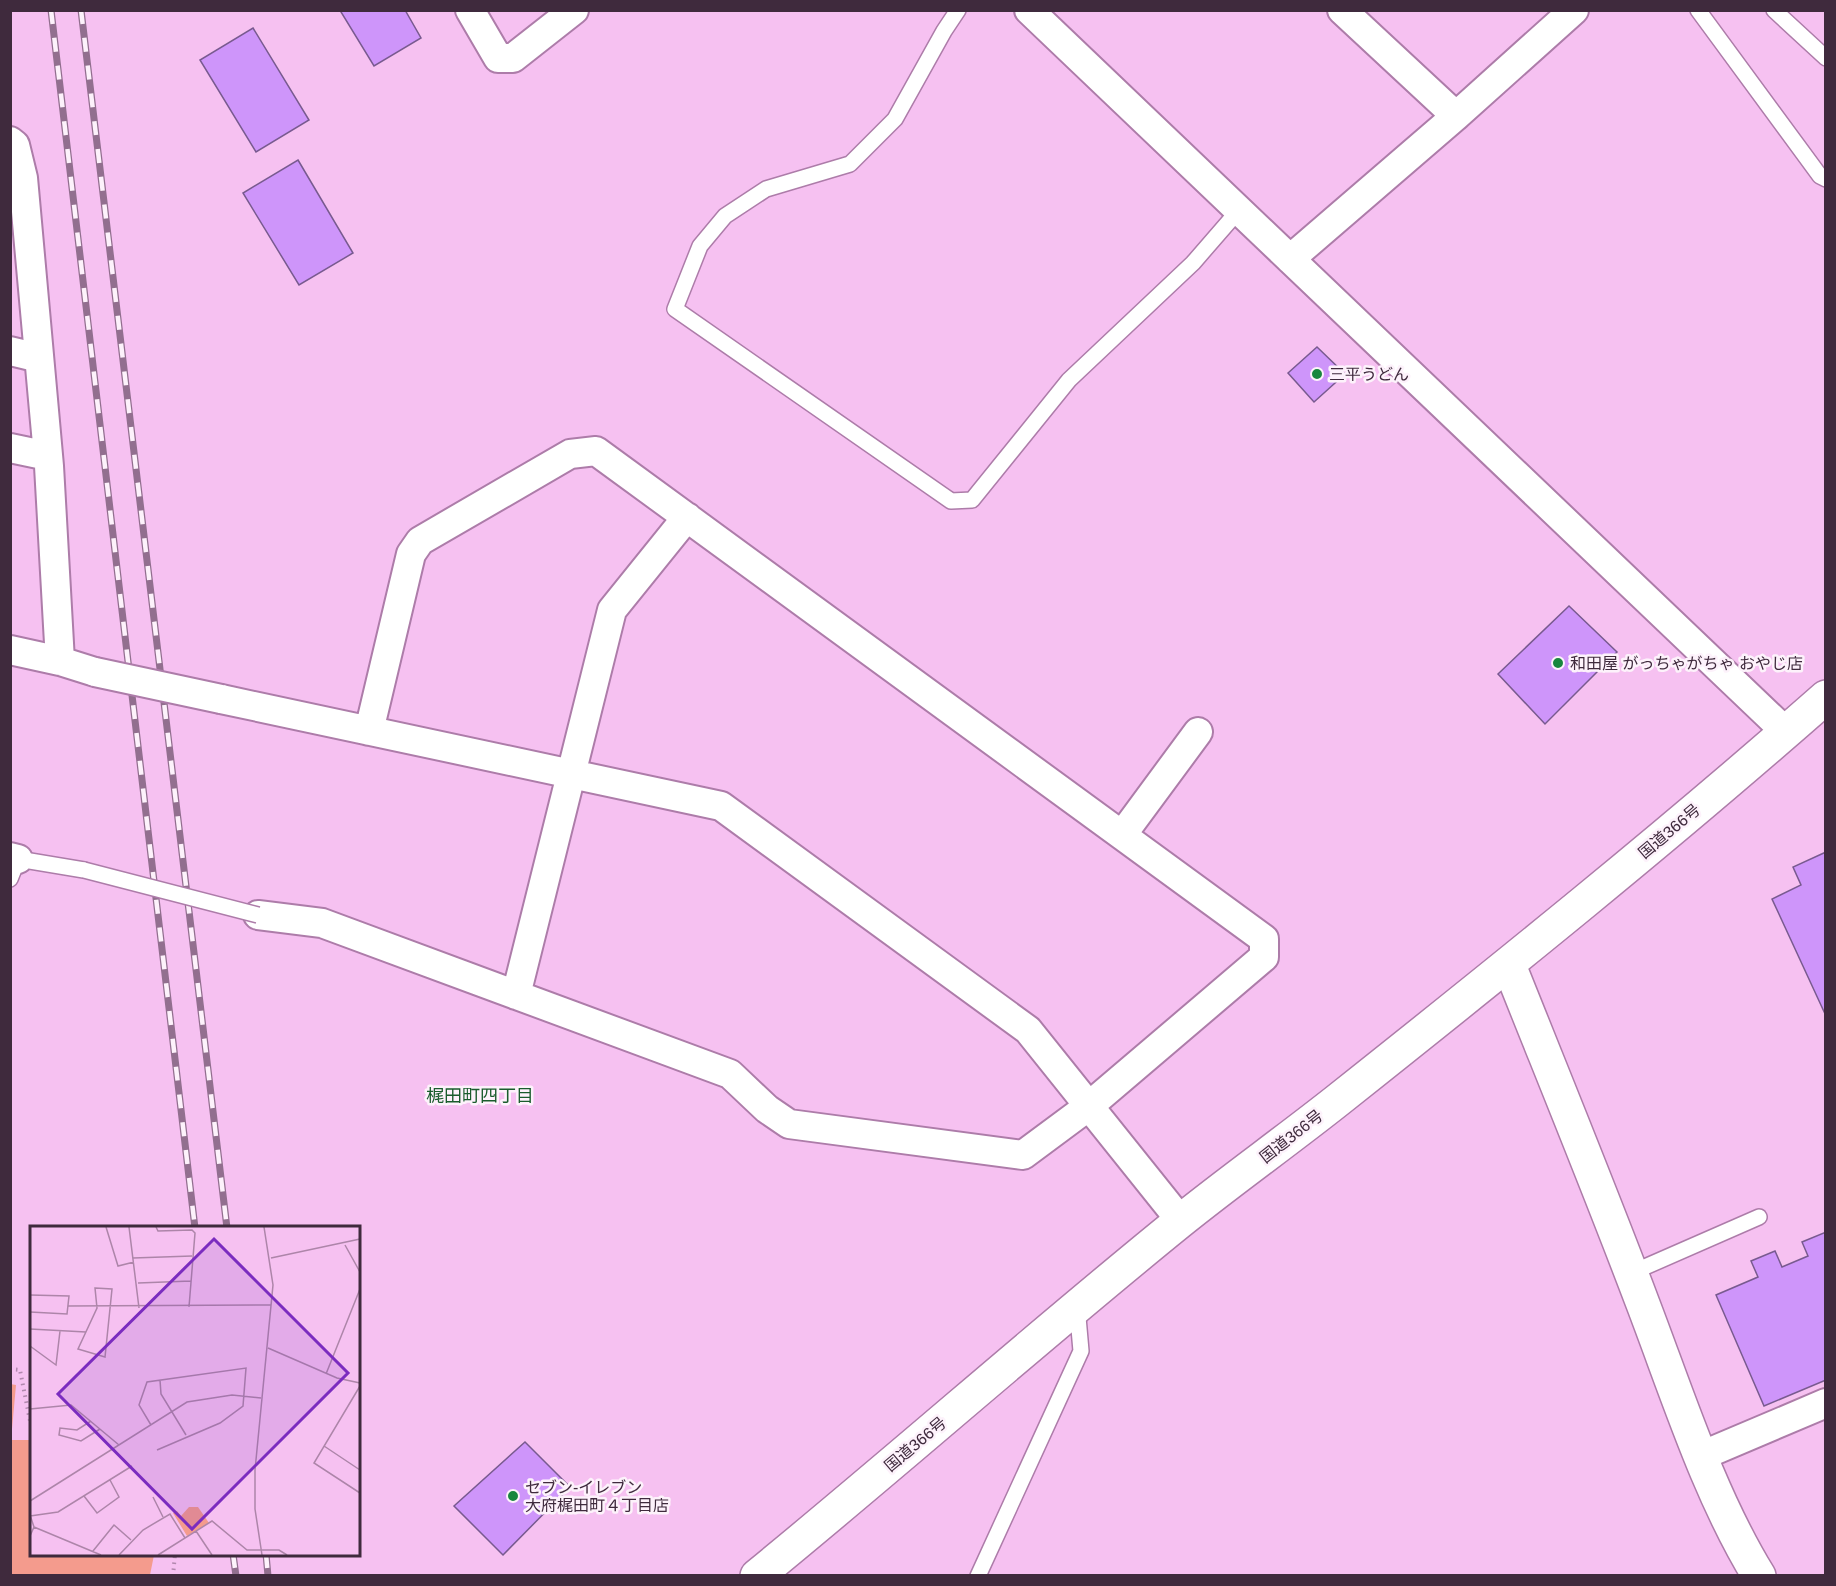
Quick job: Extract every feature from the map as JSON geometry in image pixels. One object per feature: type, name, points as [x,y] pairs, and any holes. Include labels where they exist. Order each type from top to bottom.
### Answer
[{"type":"main road","name":"国道366号","points":[[757,1575],[1181,1221],[1509,965],[1826,698]]},
{"type":"main road","points":[[1509,965],[1701,1456],[1743,1550],[1759,1575]]},
{"type":"street","points":[[470,10],[498,58],[513,58],[574,10]]},
{"type":"street","points":[[1029,10],[1786,732]]},
{"type":"street","points":[[1342,10],[1456,116]]},
{"type":"street","points":[[1290,259],[1456,116],[1574,10]]},
{"type":"street","points":[[10,141],[15,145],[23,178],[48,456],[60,661]]},
{"type":"street","points":[[10,351],[39,358]]},
{"type":"street","points":[[10,448],[48,456]]},
{"type":"street","points":[[258,915],[322,923],[730,1074],[767,1109],[789,1124],[1023,1155],[1089,1106],[1264,957],[1264,939],[596,451],[570,454],[420,541],[411,554],[369,730]]},
{"type":"street","points":[[516,995],[612,610],[687,517]]},
{"type":"street","points":[[10,650],[60,661],[95,672],[721,806],[1028,1030],[1181,1221]]},
{"type":"street","points":[[1122,835],[1198,732]]},
{"type":"street","points":[[1701,1456],[1826,1403]]},
{"type":"lane","points":[[957,10],[895,119],[850,164],[766,189],[725,216],[700,246],[675,309],[951,501],[972,500],[1069,381],[1193,262],[1239,210]]},
{"type":"lane","points":[[1698,10],[1820,176],[1826,179]]},
{"type":"lane","points":[[1774,10],[1826,58]]},
{"type":"lane","points":[[13,865],[84,870],[258,915]]},
{"type":"lane","points":[[1631,1273],[1759,1217]]},
{"type":"lane","points":[[978,1575],[1081,1351],[1077,1306]]},
{"type":"path","points":[[10,1369],[20,1370],[30,1421]]},
{"type":"path","points":[[173,1575],[175,1556]]},
{"type":"shaded area","points":[[10,1384],[16,1385],[11,1440],[30,1440],[30,1556],[154,1556],[150,1575],[11,1575]]},
{"type":"building","points":[[344,10],[405,10],[421,38],[374,66],[341,12]]},
{"type":"building","points":[[253,28],[309,120],[256,152],[200,60]]},
{"type":"building","points":[[298,160],[353,253],[299,285],[243,193]]},
{"type":"building","name":"三平うどん","points":[[1317,347],[1345,374],[1314,402],[1288,373]]},
{"type":"building","name":"和田屋 がっちゃがちゃ おやじ店","points":[[1569,606],[1617,652],[1545,724],[1498,674]]},
{"type":"building","points":[[1826,852],[1826,1016],[1772,899],[1801,885],[1793,867]]},
{"type":"building","points":[[1826,1232],[1826,1380],[1764,1406],[1716,1295],[1758,1277],[1751,1261],[1775,1251],[1782,1267],[1808,1256],[1802,1242]]},
{"type":"building","name":"セブン-イレブン 大府梶田町４丁目店","points":[[525,1442],[570,1487],[503,1555],[454,1506]]},
{"type":"railway","points":[[51,10],[195,1226]]},
{"type":"railway","points":[[81,10],[227,1226]]},
{"type":"railway","points":[[233,1556],[236,1576]]},
{"type":"railway","points":[[266,1556],[268,1576]]},
{"type":"place","name":"三平うどん","points":[[1317,374]]},
{"type":"place","name":"和田屋 がっちゃがちゃ おやじ店","points":[[1558,663]]},
{"type":"place","name":"セブン-イレブン 大府梶田町４丁目店","points":[[513,1496]]},
{"type":"district","name":"梶田町四丁目","points":[[480,1096]]}]
